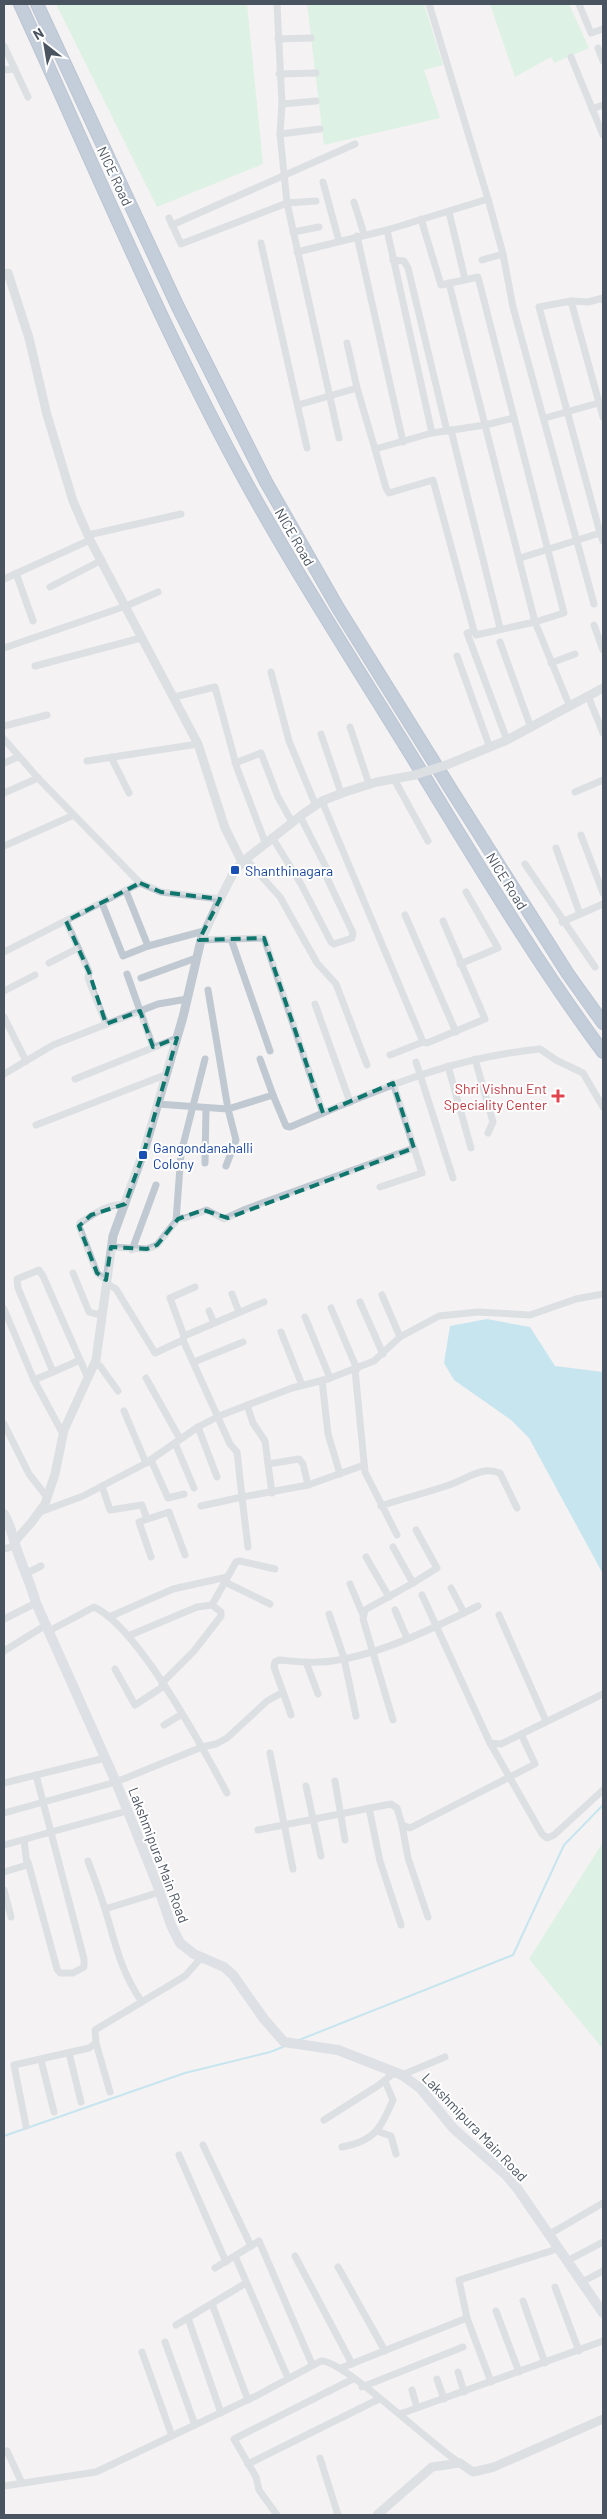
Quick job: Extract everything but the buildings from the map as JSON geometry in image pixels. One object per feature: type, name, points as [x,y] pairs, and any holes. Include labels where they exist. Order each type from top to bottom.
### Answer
[{"type":"highway","name":"NICE Road","points":[[20,4],[162,313],[251,491],[325,618],[437,798],[554,984],[603,1052]]},
{"type":"highway","name":"NICE Road","points":[[37,4],[196,345],[271,491],[338,608],[452,791],[568,974],[603,1023]]},
{"type":"main road","name":"Lakshmipura Main Road","points":[[4,1514],[12,1527],[15,1543],[36,1603],[116,1782],[160,1892],[171,1925],[180,1943],[187,1950],[224,1967],[233,1975],[264,2019],[284,2042],[338,2050],[399,2074],[420,2088],[454,2128],[505,2174],[603,2313]]},
{"type":"street","points":[[277,4],[282,104],[280,134],[283,176],[297,252],[339,438]]},
{"type":"street","points":[[429,4],[488,199],[503,254],[513,307],[545,418],[594,604]]},
{"type":"street","points":[[579,4],[591,33],[603,29]]},
{"type":"street","points":[[278,39],[311,38]]},
{"type":"street","points":[[4,46],[28,97]]},
{"type":"street","points":[[598,48],[603,61]]},
{"type":"street","points":[[571,56],[603,135]]},
{"type":"street","points":[[4,70],[14,68]]},
{"type":"street","points":[[279,74],[316,73]]},
{"type":"street","points":[[282,104],[316,101]]},
{"type":"street","points":[[592,109],[603,105]]},
{"type":"street","points":[[280,134],[320,129]]},
{"type":"street","points":[[316,201],[287,202],[181,244],[171,221],[283,176],[355,144]]},
{"type":"street","points":[[322,182],[338,241]]},
{"type":"street","points":[[297,252],[388,230],[488,199]]},
{"type":"street","points":[[354,202],[402,442]]},
{"type":"street","points":[[449,212],[465,279]]},
{"type":"street","points":[[346,343],[357,388],[389,493],[433,480],[476,635],[500,628],[535,622],[564,613],[478,277],[441,285],[421,219]]},
{"type":"street","points":[[293,232],[320,227]]},
{"type":"street","points":[[388,230],[432,433]]},
{"type":"street","points":[[261,243],[306,448]]},
{"type":"street","points":[[482,260],[503,254]]},
{"type":"street","points":[[393,260],[404,262],[408,268],[500,628]]},
{"type":"street","points":[[4,274],[8,273],[29,338],[62,466],[73,501],[89,538],[198,744],[225,828],[244,860],[280,897],[317,963],[336,984],[367,1065]]},
{"type":"street","points":[[449,283],[535,622],[570,707]]},
{"type":"street","points":[[603,300],[603,298],[588,302],[571,301],[539,307],[603,541]]},
{"type":"street","points":[[571,301],[601,402],[603,417]]},
{"type":"street","points":[[298,405],[357,388]]},
{"type":"street","points":[[545,418],[601,402]]},
{"type":"street","points":[[375,449],[432,433],[485,425],[514,418]]},
{"type":"street","points":[[4,579],[89,538],[181,514]]},
{"type":"street","points":[[520,558],[549,551],[600,533]]},
{"type":"street","points":[[50,587],[102,560]]},
{"type":"street","points":[[16,573],[33,621]]},
{"type":"street","points":[[4,648],[126,606],[158,592]]},
{"type":"street","points":[[594,626],[603,650]]},
{"type":"street","points":[[474,631],[467,633],[507,740]]},
{"type":"street","points":[[35,666],[141,638]]},
{"type":"street","points":[[500,642],[531,728]]},
{"type":"street","points":[[551,663],[575,654]]},
{"type":"street","points":[[457,656],[490,748]]},
{"type":"street","points":[[271,672],[289,741],[319,804],[423,1042]]},
{"type":"street","points":[[174,697],[214,687],[235,763],[269,840],[301,884],[331,942],[334,944],[352,938],[354,933],[327,878],[328,871],[300,816]]},
{"type":"street","points":[[4,1549],[15,1543],[40,1512],[55,1474],[63,1434],[75,1401],[94,1363],[103,1312],[111,1247],[143,1155],[177,1038],[202,936],[220,899],[244,860],[300,816],[319,804],[369,784],[449,764],[490,748],[531,728],[603,688]]},
{"type":"street","points":[[588,696],[603,730]]},
{"type":"street","points":[[4,726],[47,715]]},
{"type":"street","points":[[350,727],[369,784]]},
{"type":"street","points":[[321,734],[341,794]]},
{"type":"street","points":[[4,739],[18,757],[140,883],[161,892],[220,899]]},
{"type":"street","points":[[87,760],[198,744]]},
{"type":"street","points":[[235,763],[261,753],[278,797],[292,822]]},
{"type":"street","points":[[4,763],[18,757]]},
{"type":"street","points":[[111,757],[129,793]]},
{"type":"street","points":[[4,793],[38,778]]},
{"type":"street","points":[[394,779],[428,841]]},
{"type":"street","points":[[574,792],[603,780]]},
{"type":"street","points":[[4,846],[74,815]]},
{"type":"street","points":[[581,835],[603,892]]},
{"type":"street","points":[[556,848],[580,914]]},
{"type":"street","points":[[525,864],[562,922],[595,967]]},
{"type":"street","points":[[4,952],[140,883]]},
{"type":"street","points":[[126,891],[148,946]]},
{"type":"street","points":[[460,964],[498,948],[466,892]]},
{"type":"street","points":[[102,903],[123,956],[148,946],[202,936],[231,939],[264,938],[323,1113]]},
{"type":"street","points":[[562,922],[603,904]]},
{"type":"street","points":[[405,915],[456,1032]]},
{"type":"street","points":[[390,1055],[423,1042],[431,1044],[485,1019],[442,921]]},
{"type":"street","points":[[66,922],[89,972],[88,978],[106,1024]]},
{"type":"street","points":[[231,939],[270,1051]]},
{"type":"street","points":[[49,963],[78,948]]},
{"type":"street","points":[[141,978],[196,958]]},
{"type":"street","points":[[127,974],[153,1047]]},
{"type":"street","points":[[4,991],[35,975]]},
{"type":"street","points":[[208,990],[228,1109],[236,1140],[226,1166]]},
{"type":"street","points":[[4,1074],[53,1045],[158,1004],[187,999]]},
{"type":"street","points":[[315,1004],[350,1102]]},
{"type":"street","points":[[4,1017],[26,1061]]},
{"type":"street","points":[[75,1079],[177,1038]]},
{"type":"street","points":[[260,1059],[286,1126],[290,1127],[393,1083],[420,1074],[475,1059],[540,1049],[583,1074],[603,1107]]},
{"type":"street","points":[[111,1247],[147,1250],[157,1245],[171,1229],[177,1218],[181,1153],[205,1059]]},
{"type":"street","points":[[475,1059],[493,1122],[488,1132]]},
{"type":"street","points":[[416,1062],[453,1178]]},
{"type":"street","points":[[448,1066],[471,1148]]},
{"type":"street","points":[[36,1125],[165,1075]]},
{"type":"street","points":[[380,1187],[422,1173],[393,1083]]},
{"type":"street","points":[[157,1104],[228,1109],[273,1095]]},
{"type":"street","points":[[205,1163],[206,1108]]},
{"type":"street","points":[[177,1218],[185,1218],[207,1210],[221,1218],[228,1218],[246,1209],[414,1148]]},
{"type":"street","points":[[132,1250],[156,1185]]},
{"type":"street","points":[[125,1204],[116,1204],[103,1209],[80,1223],[79,1226],[97,1273],[116,1289],[155,1353],[214,1323],[264,1302]]},
{"type":"street","points":[[53,1372],[16,1282],[17,1279],[39,1270],[88,1378]]},
{"type":"street","points":[[73,1273],[89,1312],[96,1314],[103,1312]]},
{"type":"street","points":[[195,1287],[170,1298],[194,1362],[230,1444],[237,1452],[248,1547]]},
{"type":"street","points":[[232,1294],[239,1312]]},
{"type":"street","points":[[40,1512],[63,1506],[148,1462],[219,1416],[302,1385],[356,1369],[374,1361],[400,1337],[438,1316],[478,1312],[530,1315],[576,1299],[603,1294]]},
{"type":"street","points":[[382,1295],[400,1337]]},
{"type":"street","points":[[360,1302],[383,1354]]},
{"type":"street","points":[[331,1308],[356,1369],[365,1472],[397,1534]]},
{"type":"street","points":[[4,1310],[34,1380],[63,1434]]},
{"type":"street","points":[[209,1311],[214,1323]]},
{"type":"street","points":[[305,1316],[330,1378]]},
{"type":"street","points":[[281,1332],[302,1385]]},
{"type":"street","points":[[194,1362],[243,1342]]},
{"type":"street","points":[[34,1380],[80,1360]]},
{"type":"street","points":[[94,1363],[100,1366],[118,1392]]},
{"type":"street","points":[[146,1378],[178,1441],[194,1488]]},
{"type":"street","points":[[322,1380],[328,1434],[340,1474]]},
{"type":"street","points":[[247,1405],[253,1423],[265,1441],[272,1493]]},
{"type":"street","points":[[124,1411],[148,1462],[168,1498],[184,1494]]},
{"type":"street","points":[[4,1424],[29,1474],[47,1497]]},
{"type":"street","points":[[198,1428],[217,1477]]},
{"type":"street","points":[[268,1464],[299,1459],[303,1464],[308,1485]]},
{"type":"street","points":[[201,1506],[308,1485],[364,1465]]},
{"type":"street","points":[[382,1506],[414,1494],[428,1492],[452,1484],[475,1473],[494,1470],[500,1473],[517,1508]]},
{"type":"street","points":[[102,1486],[110,1510],[113,1512],[142,1505],[147,1519]]},
{"type":"street","points":[[151,1558],[139,1523],[171,1513],[185,1554]]},
{"type":"street","points":[[363,1615],[365,1610],[437,1568],[416,1530]]},
{"type":"street","points":[[393,1547],[413,1583]]},
{"type":"street","points":[[366,1558],[389,1597]]},
{"type":"street","points":[[212,1605],[232,1565],[240,1560],[275,1570]]},
{"type":"street","points":[[27,1573],[41,1566]]},
{"type":"street","points":[[108,1617],[173,1589],[226,1579],[270,1604]]},
{"type":"street","points":[[350,1584],[363,1615],[393,1720]]},
{"type":"street","points":[[451,1588],[464,1613]]},
{"type":"street","points":[[422,1595],[490,1743],[542,1834],[547,1838],[554,1835],[603,1790]]},
{"type":"street","points":[[4,1619],[36,1603]]},
{"type":"street","points":[[115,1668],[135,1705],[163,1684],[194,1651],[221,1616],[221,1612],[212,1605],[197,1607],[128,1636]]},
{"type":"street","points":[[290,1715],[274,1667],[275,1662],[279,1660],[318,1662],[344,1658],[374,1650],[437,1627],[478,1606]]},
{"type":"street","points":[[4,1651],[90,1607],[98,1608],[128,1636],[163,1684],[202,1747],[227,1793]]},
{"type":"street","points":[[395,1610],[408,1638]]},
{"type":"street","points":[[329,1614],[344,1658],[356,1716]]},
{"type":"street","points":[[499,1615],[546,1721]]},
{"type":"street","points":[[306,1662],[318,1694]]},
{"type":"street","points":[[4,1813],[116,1782],[227,1738],[266,1701],[283,1692]]},
{"type":"street","points":[[490,1743],[501,1744],[603,1694]]},
{"type":"street","points":[[164,1725],[182,1714]]},
{"type":"street","points":[[402,1825],[410,1828],[419,1824],[535,1764],[521,1734]]},
{"type":"street","points":[[270,1753],[293,1869]]},
{"type":"street","points":[[4,1783],[105,1758]]},
{"type":"street","points":[[24,1840],[28,1862],[57,1969],[60,1972],[73,1973],[84,1968],[84,1959],[36,1775]]},
{"type":"street","points":[[335,1781],[345,1840]]},
{"type":"street","points":[[306,1786],[320,1856]]},
{"type":"street","points":[[258,1830],[387,1804],[395,1805],[402,1825],[408,1858],[428,1917]]},
{"type":"street","points":[[369,1808],[380,1861],[401,1925]]},
{"type":"street","points":[[4,1845],[127,1811]]},
{"type":"street","points":[[88,1861],[105,1909],[117,1955],[130,1986],[142,2002]]},
{"type":"street","points":[[4,1872],[22,1868],[28,1862]]},
{"type":"street","points":[[4,1890],[11,1917]]},
{"type":"street","points":[[105,1909],[160,1892]]},
{"type":"street","points":[[110,2092],[96,2042],[95,2030],[185,1976],[201,1958]]},
{"type":"street","points":[[26,2126],[14,2065],[69,2054],[89,2048],[96,2042]]},
{"type":"street","points":[[69,2054],[81,2102]]},
{"type":"street","points":[[324,2120],[385,2081],[445,2057]]},
{"type":"street","points":[[41,2060],[54,2112]]},
{"type":"street","points":[[342,2147],[358,2144],[377,2131],[393,2100],[385,2081]]},
{"type":"street","points":[[377,2131],[390,2136],[396,2154]]},
{"type":"street","points":[[203,2145],[251,2246]]},
{"type":"street","points":[[178,2155],[226,2262]]},
{"type":"street","points":[[548,2235],[603,2203]]},
{"type":"street","points":[[215,2268],[258,2241],[312,2364]]},
{"type":"street","points":[[567,2261],[603,2242]]},
{"type":"street","points":[[491,2382],[467,2318],[459,2280],[557,2248]]},
{"type":"street","points":[[235,2256],[288,2378]]},
{"type":"street","points":[[295,2256],[352,2364]]},
{"type":"street","points":[[338,2267],[385,2351]]},
{"type":"street","points":[[582,2282],[603,2271]]},
{"type":"street","points":[[176,2325],[246,2283]]},
{"type":"street","points":[[555,2287],[579,2351]]},
{"type":"street","points":[[523,2301],[545,2363]]},
{"type":"street","points":[[212,2304],[248,2400]]},
{"type":"street","points":[[496,2311],[518,2372]]},
{"type":"street","points":[[188,2318],[221,2413]]},
{"type":"street","points":[[341,2368],[467,2318]]},
{"type":"street","points":[[400,2414],[603,2341]]},
{"type":"street","points":[[165,2342],[195,2425]]},
{"type":"street","points":[[362,2386],[463,2347]]},
{"type":"street","points":[[142,2352],[172,2436]]},
{"type":"street","points":[[4,2486],[96,2472],[248,2400],[312,2364],[327,2361],[341,2368],[400,2414],[446,2455],[473,2472],[494,2467],[603,2419]]},
{"type":"street","points":[[458,2372],[464,2392]]},
{"type":"street","points":[[277,2515],[259,2490],[256,2477],[234,2439],[353,2379]]},
{"type":"street","points":[[437,2379],[444,2399]]},
{"type":"street","points":[[412,2390],[417,2408]]},
{"type":"street","points":[[248,2464],[379,2399]]},
{"type":"street","points":[[7,2451],[22,2483]]},
{"type":"street","points":[[320,2458],[338,2515]]},
{"type":"street","points":[[378,2515],[432,2467],[460,2463]]},
{"type":"highlighted area","points":[[140,883],[161,892],[220,899],[199,940],[264,938],[323,1113],[393,1083],[414,1148],[228,1218],[203,1210],[178,1219],[157,1245],[147,1249],[111,1247],[106,1280],[97,1273],[79,1226],[91,1215],[125,1204],[143,1155],[177,1038],[153,1047],[140,1011],[106,1024],[89,972],[66,921]]},
{"type":"green space","points":[[56,4],[247,4],[263,164],[157,207]]},
{"type":"green space","points":[[307,4],[424,4],[443,65],[424,70],[440,118],[324,145]]},
{"type":"green space","points":[[490,4],[569,4],[589,48],[554,63],[551,57],[515,77]]},
{"type":"green space","points":[[603,1842],[603,2049],[529,1959]]},
{"type":"water","points":[[487,1319],[530,1327],[555,1366],[603,1372],[603,1574],[529,1438],[511,1420],[454,1380],[444,1363],[450,1326]]},
{"type":"waterway","points":[[299,2040],[513,1955],[564,1845],[603,1805]]},
{"type":"waterway","points":[[4,2136],[185,2073],[283,2047]]},
{"type":"place","name":"Shanthinagara","points":[[235,870]]},
{"type":"place","name":"Shri Vishnu Ent Speciality Center","points":[[558,1096]]},
{"type":"place","name":"Gangondanahalli Colony","points":[[143,1155]]}]
